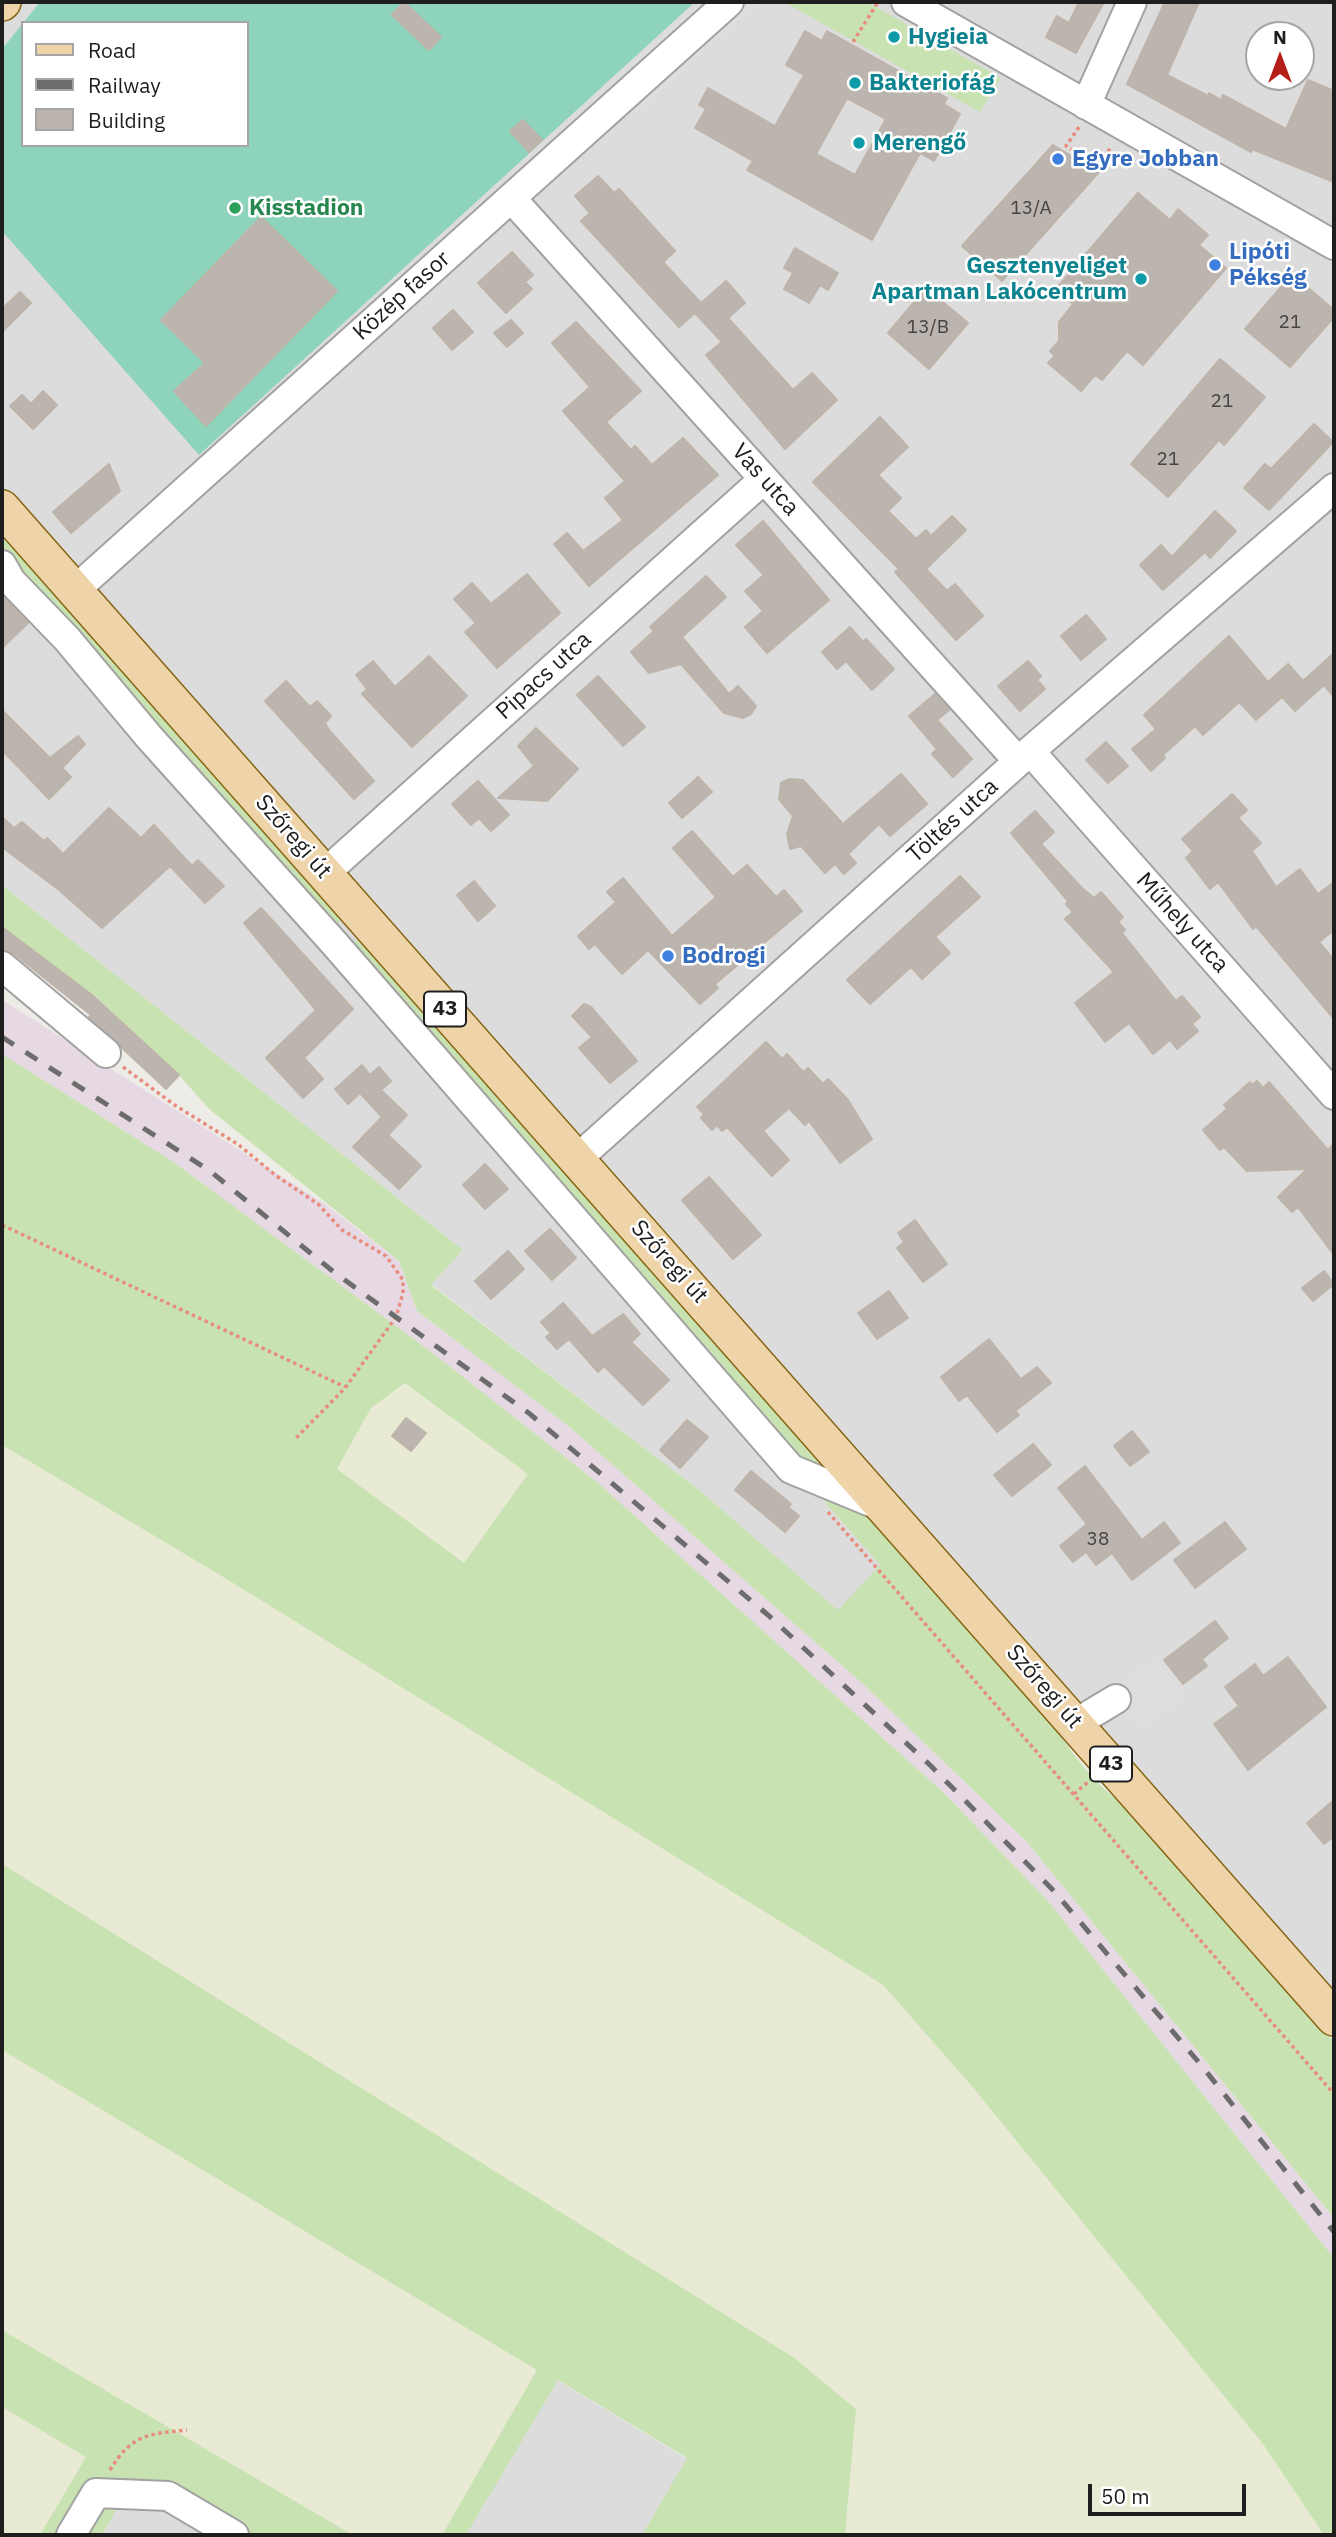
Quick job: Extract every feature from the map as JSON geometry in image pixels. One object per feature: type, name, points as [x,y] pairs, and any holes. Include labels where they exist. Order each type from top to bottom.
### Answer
[{"type":"main road","name":"Szőregi út","points":[[3,513],[75,590],[889,1510],[1334,2018]]},
{"type":"street","name":"Közép fasor","points":[[75,590],[729,2]]},
{"type":"street","points":[[905,2],[1334,245]]},
{"type":"street","points":[[1089,107],[1132,2]]},
{"type":"street","name":"Vas utca","points":[[511,198],[764,479],[1024,756]]},
{"type":"street","name":"Pipacs utca","points":[[324,873],[764,479]]},
{"type":"street","name":"Töltés utca","points":[[577,1159],[1024,756],[1334,488]]},
{"type":"street","points":[[2,565],[11,581],[67,639],[149,737],[334,943],[791,1469],[889,1510]]},
{"type":"street","name":"Műhely utca","points":[[1024,756],[1334,1095]]},
{"type":"street","points":[[334,943],[364,917]]},
{"type":"street","points":[[2,966],[106,1053]]},
{"type":"street","points":[[1076,1723],[1116,1699]]},
{"type":"street","points":[[71,2535],[96,2493],[168,2497],[234,2535]]},
{"type":"path","points":[[852,42],[877,2]]},
{"type":"path","points":[[1089,107],[1066,146],[1098,165],[1125,127]]},
{"type":"path","points":[[106,1053],[176,1106],[239,1145],[275,1175],[318,1204],[342,1230],[386,1255],[403,1280],[403,1293],[396,1317],[345,1388],[296,1438]]},
{"type":"path","points":[[2,1225],[345,1388]]},
{"type":"path","points":[[828,1511],[1334,2094]]},
{"type":"path","points":[[1074,1794],[1093,1777]]},
{"type":"path","points":[[96,2493],[121,2452],[145,2434],[187,2430]]},
{"type":"shaded area","points":[[2,2],[40,2],[25,21],[21,21],[21,26],[2,49]]},
{"type":"shaded area","points":[[695,2],[1334,2],[1334,2000],[922,1530],[881,1566],[839,1611],[699,1490],[431,1284],[463,1250],[2,885],[2,231],[199,454]]},
{"type":"shaded area","points":[[699,2],[724,2],[641,76],[630,64]]},
{"type":"shaded area","points":[[735,2],[760,2],[634,115],[623,103]]},
{"type":"shaded area","points":[[2,1000],[325,1204],[399,1261],[417,1311],[567,1425],[863,1684],[1026,1841],[1334,2218],[1334,2258],[1048,1901],[943,1792],[598,1483],[430,1351],[172,1161],[2,1054]]},
{"type":"shaded area","points":[[1155,1658],[1186,1697],[1145,1728],[1110,1692]]},
{"type":"shaded area","points":[[557,2380],[687,2459],[642,2535],[466,2535]]},
{"type":"shaded area","points":[[124,2496],[181,2513],[218,2535],[102,2535]]},
{"type":"green space","name":"Kisstadion","points":[[40,2],[695,2],[199,455],[2,231],[2,49],[21,25],[21,147],[248,147],[248,21],[25,21]]},
{"type":"green space","points":[[784,2],[867,2],[1001,78],[980,112]]},
{"type":"green space","points":[[7,541],[17,548],[342,919],[338,923],[330,922],[9,567],[2,551],[2,542]]},
{"type":"green space","points":[[2,885],[463,1250],[431,1285],[699,1490],[838,1610],[880,1565],[808,1483],[860,1502],[1044,1711],[1093,1778],[1131,1810],[1334,2042],[1334,2218],[1026,1841],[863,1684],[567,1425],[417,1311],[399,1261],[209,1109],[179,1075],[97,998],[2,927]]},
{"type":"green space","points":[[354,940],[363,941],[842,1480],[795,1464],[356,957]]},
{"type":"green space","points":[[2,1054],[172,1161],[430,1351],[598,1483],[943,1792],[1048,1901],[1334,2258],[1334,2535],[1324,2535],[1263,2444],[971,2085],[883,1985],[225,1578],[2,1445]],"holes":[[[405,1383],[528,1474],[464,1563],[337,1469],[371,1408]]]},
{"type":"green space","points":[[405,1383],[528,1474],[464,1563],[337,1469],[371,1408]]},
{"type":"green space","points":[[2,1445],[225,1578],[883,1985],[971,2085],[1263,2444],[1324,2535],[845,2535],[856,2409],[793,2357],[2,1864]]},
{"type":"green space","points":[[2,1864],[793,2357],[856,2409],[845,2535],[642,2535],[687,2458],[558,2380],[466,2535],[442,2535],[537,2370],[2,2050]]},
{"type":"green space","points":[[2,2050],[538,2370],[442,2535],[353,2535],[2,2330]]},
{"type":"green space","points":[[2,2330],[353,2535],[218,2535],[181,2513],[124,2496],[102,2535],[40,2535],[86,2457],[2,2407]]},
{"type":"green space","points":[[2,2407],[86,2457],[40,2535],[2,2535]]},
{"type":"building","points":[[404,2],[441,37],[429,50],[392,15]]},
{"type":"building","points":[[1079,2],[1104,2],[1076,53],[1046,37],[1057,16],[1069,23]]},
{"type":"building","points":[[1165,2],[1199,2],[1167,75],[1208,96],[1209,93],[1221,100],[1223,95],[1286,129],[1303,91],[1315,91],[1315,83],[1334,91],[1334,182],[1252,149],[1251,152],[1127,84]]},
{"type":"building","points":[[805,31],[822,41],[827,31],[947,98],[944,104],[960,114],[934,161],[920,153],[872,240],[747,170],[753,161],[695,128],[706,109],[699,105],[708,88],[775,126],[804,75],[786,65]],"holes":[[[847,98],[886,119],[855,175],[816,154]]]},
{"type":"building","points":[[523,120],[542,140],[529,152],[510,131]]},
{"type":"building","points":[[1053,145],[1099,172],[1002,281],[962,246]]},
{"type":"building","points":[[598,176],[614,193],[619,189],[675,251],[663,262],[701,303],[726,281],[745,303],[728,318],[793,390],[812,373],[837,400],[785,449],[706,355],[722,342],[695,313],[679,327],[581,221],[590,213],[575,196]]},
{"type":"building","name":"Gesztenyeliget Apartman Lakócentrum","points":[[1138,193],[1170,220],[1178,209],[1208,235],[1199,245],[1226,268],[1143,365],[1127,351],[1102,380],[1095,375],[1081,391],[1048,363],[1055,356],[1050,351],[1059,341],[1059,322],[1073,304],[1055,290]]},
{"type":"building","points":[[261,217],[337,291],[206,426],[174,391],[205,363],[161,320]]},
{"type":"building","points":[[795,248],[838,273],[828,290],[820,285],[809,303],[784,289],[793,273],[784,268]]},
{"type":"building","points":[[512,252],[533,275],[525,282],[532,289],[506,313],[478,283]]},
{"type":"building","points":[[1292,274],[1334,310],[1334,317],[1290,367],[1245,329]]},
{"type":"building","points":[[926,288],[968,323],[929,369],[888,333]]},
{"type":"building","points":[[20,292],[31,303],[2,332],[2,309]]},
{"type":"building","points":[[453,310],[473,332],[452,350],[433,328]]},
{"type":"building","points":[[511,320],[523,333],[507,347],[494,333]]},
{"type":"building","points":[[576,322],[641,391],[606,422],[631,450],[635,446],[652,465],[683,438],[718,475],[589,586],[554,544],[567,533],[583,551],[623,520],[605,498],[625,481],[563,411],[590,387],[552,343]]},
{"type":"building","points":[[1220,359],[1265,397],[1224,445],[1219,440],[1168,497],[1131,464]]},
{"type":"building","points":[[43,391],[57,405],[33,429],[10,406],[22,395],[31,404]]},
{"type":"building","points":[[880,417],[908,447],[878,475],[901,498],[888,511],[916,539],[926,530],[931,536],[952,516],[966,530],[926,569],[947,591],[955,584],[983,616],[956,640],[895,572],[899,569],[813,482]]},
{"type":"building","points":[[1314,424],[1333,442],[1269,510],[1244,488],[1265,464],[1271,469]]},
{"type":"building","points":[[109,464],[120,491],[71,533],[53,512]]},
{"type":"building","points":[[1215,511],[1236,531],[1210,558],[1205,552],[1163,590],[1140,565],[1161,545],[1172,557]]},
{"type":"building","points":[[763,521],[829,600],[767,653],[745,627],[763,611],[745,591],[764,575],[736,545]]},
{"type":"building","points":[[527,574],[560,613],[497,668],[465,632],[476,623],[454,599],[472,583],[491,604]]},
{"type":"building","points":[[706,576],[726,597],[682,637],[729,694],[738,686],[756,706],[751,714],[743,718],[724,713],[681,664],[649,673],[631,652],[654,631],[650,627]]},
{"type":"building","points":[[2,595],[28,623],[2,648]]},
{"type":"building","points":[[1086,615],[1106,639],[1081,660],[1061,636]]},
{"type":"building","points":[[850,627],[863,642],[866,639],[894,669],[872,690],[846,661],[837,669],[822,652]]},
{"type":"building","points":[[1229,636],[1268,682],[1288,664],[1303,681],[1334,653],[1334,697],[1324,685],[1295,711],[1282,697],[1256,720],[1239,702],[1203,735],[1195,726],[1163,755],[1165,758],[1151,771],[1132,749],[1156,729],[1144,715]]},
{"type":"building","points":[[429,656],[467,696],[412,747],[362,694],[367,689],[356,675],[373,661],[395,687]]},
{"type":"building","points":[[1028,661],[1041,676],[1037,680],[1045,689],[1020,711],[998,686]]},
{"type":"building","points":[[598,676],[645,727],[623,746],[577,695]]},
{"type":"building","points":[[286,681],[310,707],[317,701],[331,716],[325,723],[329,730],[374,781],[354,799],[265,701]]},
{"type":"building","points":[[935,694],[949,710],[937,720],[972,759],[953,777],[932,754],[937,749],[909,716]]},
{"type":"building","points":[[2,710],[50,758],[78,736],[85,744],[62,768],[71,777],[49,799],[2,750]]},
{"type":"building","points":[[536,728],[578,769],[547,801],[498,798],[534,766],[518,746]]},
{"type":"building","points":[[1106,742],[1128,766],[1108,783],[1086,760]]},
{"type":"building","points":[[901,774],[927,804],[890,836],[879,824],[848,854],[856,863],[844,874],[835,864],[825,873],[801,846],[790,849],[787,834],[793,816],[779,799],[781,783],[789,779],[803,780],[843,824]]},
{"type":"building","points":[[698,777],[712,792],[682,818],[669,803]]},
{"type":"building","points":[[478,781],[509,815],[491,831],[479,818],[471,825],[452,804]]},
{"type":"building","points":[[1232,794],[1247,810],[1238,818],[1261,843],[1252,851],[1276,887],[1300,869],[1318,894],[1334,882],[1334,930],[1319,942],[1334,960],[1334,1019],[1256,926],[1253,929],[1218,882],[1210,889],[1186,858],[1193,851],[1182,839]]},
{"type":"building","points":[[109,808],[141,838],[154,825],[192,866],[198,860],[224,886],[205,903],[170,866],[102,928],[59,890],[2,847],[2,817],[14,828],[22,822],[44,841],[47,838],[63,854]]},
{"type":"building","points":[[1035,811],[1054,832],[1041,844],[1094,898],[1101,892],[1123,917],[1118,922],[1125,930],[1122,933],[1176,1001],[1182,996],[1200,1017],[1192,1024],[1198,1031],[1177,1049],[1170,1040],[1153,1054],[1129,1023],[1105,1042],[1075,1003],[1114,972],[1065,919],[1073,912],[1066,904],[1068,901],[1011,833]]},
{"type":"building","points":[[692,831],[733,877],[747,865],[776,897],[784,890],[802,911],[715,984],[718,988],[700,1004],[648,950],[622,974],[595,944],[589,949],[578,936],[616,902],[607,892],[623,878],[672,936],[716,897],[673,848]]},
{"type":"building","points":[[960,876],[980,897],[935,937],[950,953],[922,979],[911,967],[870,1004],[847,980]]},
{"type":"building","points":[[474,881],[495,906],[478,921],[457,895]]},
{"type":"building","points":[[261,908],[353,1009],[304,1058],[323,1079],[303,1098],[266,1058],[316,1010],[244,923]]},
{"type":"building","points":[[2,927],[92,995],[179,1075],[166,1089],[89,1017],[91,1015],[13,953],[2,950]]},
{"type":"building","points":[[584,1004],[591,1007],[637,1061],[610,1083],[579,1048],[592,1037],[572,1016]]},
{"type":"building","points":[[766,1042],[782,1059],[787,1054],[803,1072],[808,1068],[823,1084],[828,1079],[848,1100],[872,1139],[840,1163],[809,1121],[805,1125],[789,1108],[763,1131],[789,1160],[772,1176],[727,1127],[722,1131],[717,1125],[712,1130],[701,1118],[704,1114],[697,1107]]},
{"type":"building","points":[[362,1065],[370,1075],[379,1067],[391,1081],[381,1090],[407,1115],[388,1135],[421,1166],[399,1189],[353,1147],[382,1117],[360,1093],[348,1104],[335,1089]]},
{"type":"building","points":[[1257,1081],[1263,1088],[1269,1082],[1328,1150],[1334,1144],[1334,1255],[1298,1207],[1292,1212],[1278,1197],[1307,1169],[1247,1171],[1224,1147],[1220,1150],[1203,1130],[1227,1109],[1224,1105],[1250,1082],[1252,1085]]},
{"type":"building","points":[[485,1164],[508,1189],[485,1209],[463,1185]]},
{"type":"building","points":[[709,1177],[761,1235],[733,1259],[682,1200]]},
{"type":"building","points":[[915,1220],[947,1264],[923,1282],[897,1248],[904,1242],[898,1233]]},
{"type":"building","points":[[550,1229],[576,1258],[552,1280],[525,1251]]},
{"type":"building","points":[[508,1251],[524,1269],[491,1299],[475,1281]]},
{"type":"building","points":[[1324,1271],[1334,1284],[1313,1301],[1302,1288]]},
{"type":"building","points":[[889,1291],[908,1318],[877,1339],[858,1313]]},
{"type":"building","points":[[563,1303],[592,1336],[623,1314],[640,1334],[631,1342],[669,1380],[643,1405],[604,1366],[598,1372],[569,1339],[557,1349],[546,1337],[551,1333],[541,1322]]},
{"type":"building","points":[[989,1339],[1021,1379],[1037,1367],[1051,1383],[1015,1411],[1019,1415],[997,1432],[967,1395],[959,1401],[941,1377]]},
{"type":"building","points":[[406,1418],[426,1433],[411,1451],[392,1436]]},
{"type":"building","points":[[687,1420],[708,1437],[680,1468],[660,1450]]},
{"type":"building","points":[[1132,1431],[1149,1452],[1130,1466],[1114,1446]]},
{"type":"building","points":[[1033,1444],[1051,1465],[1012,1496],[994,1475]]},
{"type":"building","points":[[1085,1466],[1142,1540],[1164,1522],[1180,1543],[1132,1580],[1112,1553],[1096,1565],[1086,1552],[1073,1562],[1060,1546],[1087,1524],[1058,1488]]},
{"type":"building","points":[[751,1471],[791,1504],[788,1507],[799,1516],[785,1532],[735,1490]]},
{"type":"building","points":[[1225,1522],[1246,1549],[1195,1588],[1174,1560]]},
{"type":"building","points":[[1215,1621],[1228,1638],[1202,1659],[1207,1666],[1183,1684],[1164,1660]]},
{"type":"building","points":[[1288,1657],[1326,1707],[1248,1770],[1214,1724],[1239,1706],[1225,1687],[1255,1664],[1263,1676]]},
{"type":"building","points":[[1334,1800],[1334,1836],[1324,1844],[1307,1823]]},
{"type":"railway","points":[[2,1037],[210,1171],[335,1273],[530,1414],[768,1615],[931,1766],[1054,1891],[1201,2065],[1334,2232]]},
{"type":"place","name":"Hygieia","points":[[894,37]]},
{"type":"place","name":"Bakteriofág","points":[[855,83]]},
{"type":"place","name":"Merengő","points":[[859,143]]},
{"type":"place","name":"Egyre Jobban","points":[[1058,159]]},
{"type":"place","name":"Kisstadion","points":[[235,208]]},
{"type":"place","name":"Lipóti Pékség","points":[[1215,265]]},
{"type":"place","name":"Gesztenyeliget Apartman Lakócentrum","points":[[1141,279]]},
{"type":"place","name":"Bodrogi","points":[[668,956]]}]
